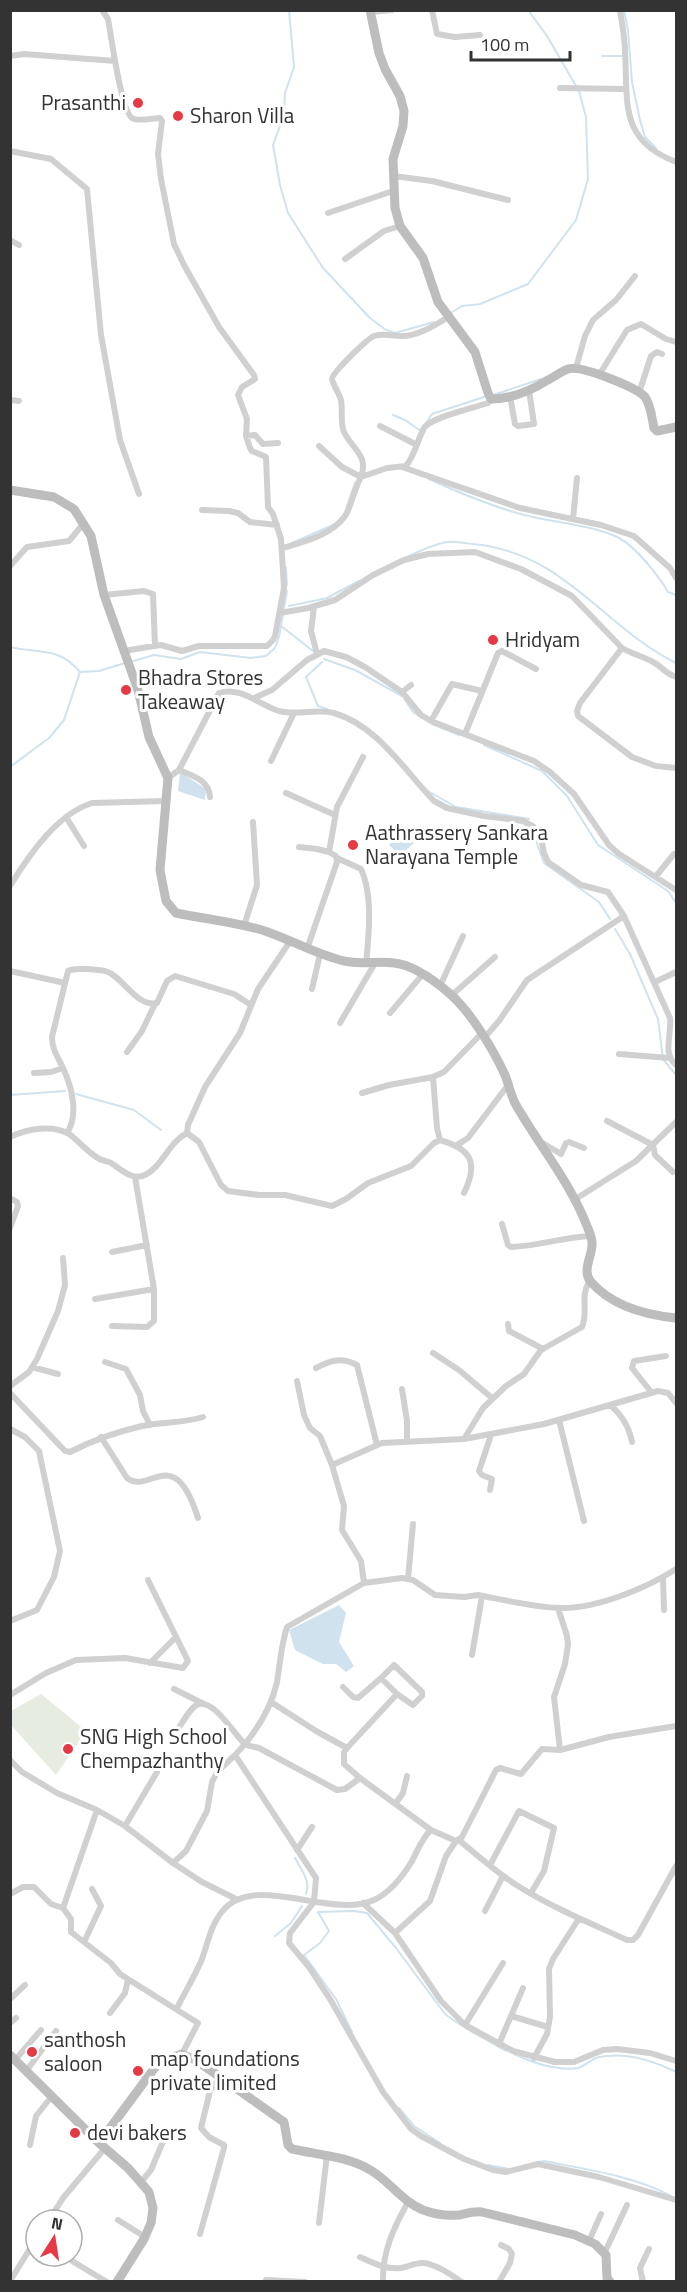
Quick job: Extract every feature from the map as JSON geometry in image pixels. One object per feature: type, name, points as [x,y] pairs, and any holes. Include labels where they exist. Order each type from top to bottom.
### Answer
[{"type":"main road","points":[[371,11],[379,53],[400,96],[404,111],[403,126],[393,159],[393,191],[400,226],[423,258],[438,302],[476,352],[491,399],[529,390],[566,369],[576,368],[599,375],[639,393],[648,403],[654,429],[661,432],[676,427]]},
{"type":"main road","points":[[10,490],[54,497],[74,509],[91,536],[104,595],[138,690],[149,737],[168,778],[160,870],[162,889],[168,906],[176,913],[244,926],[291,940],[307,949],[343,961],[371,964],[394,962],[423,974],[452,995],[484,1035],[515,1102],[574,1200],[593,1244],[587,1272],[590,1281],[609,1298],[633,1310],[676,1318]]},
{"type":"main road","points":[[102,2145],[156,2066],[182,2054],[197,2061],[284,2122],[288,2145],[292,2149],[327,2155],[372,2171],[408,2202],[423,2210],[441,2215],[460,2215],[470,2211],[482,2212],[575,2235],[589,2241],[604,2254],[607,2278],[610,2282]]},
{"type":"main road","points":[[13,2057],[149,2192],[153,2208],[151,2223],[117,2282]]},
{"type":"street","points":[[102,10],[108,19],[119,86],[131,118],[160,118],[162,121],[158,154],[161,179],[174,244],[179,257],[219,327],[254,375],[252,382],[238,392],[247,419],[246,436],[252,451],[266,457],[268,507],[286,547],[282,613],[273,640],[267,646],[199,646],[182,651],[161,645],[125,655]]},
{"type":"street","points":[[371,11],[392,10]]},
{"type":"street","points":[[432,10],[437,34],[455,37],[480,35]]},
{"type":"street","points":[[620,10],[629,115],[637,135],[646,146],[660,156],[676,162]]},
{"type":"street","points":[[10,56],[24,54],[114,61]]},
{"type":"street","points":[[560,88],[626,89]]},
{"type":"street","points":[[10,151],[51,159],[87,189],[100,335],[120,440],[139,494]]},
{"type":"street","points":[[393,176],[432,182],[508,200]]},
{"type":"street","points":[[328,213],[393,191]]},
{"type":"street","points":[[345,259],[384,231],[400,226]]},
{"type":"street","points":[[10,240],[19,245]]},
{"type":"street","points":[[576,368],[585,336],[593,320],[616,300],[635,276]]},
{"type":"street","points":[[286,547],[335,527],[346,515],[351,495],[364,468],[360,453],[344,433],[341,402],[332,380],[333,374],[372,337],[385,334],[403,337],[438,324],[446,314]]},
{"type":"street","points":[[599,375],[627,330],[632,327],[641,324],[666,339],[676,342]]},
{"type":"street","points":[[639,393],[651,356],[657,352],[662,354]]},
{"type":"street","points":[[510,396],[515,424],[518,426],[534,424],[535,417],[529,390]]},
{"type":"street","points":[[402,467],[406,466],[410,460],[422,431],[431,421],[488,403],[491,399]]},
{"type":"street","points":[[10,400],[19,401]]},
{"type":"street","points":[[380,426],[416,444]]},
{"type":"street","points":[[246,436],[255,435],[262,444],[278,443]]},
{"type":"street","points":[[319,446],[342,467],[359,476],[387,468],[402,467],[520,508],[601,525],[634,536],[670,568],[676,578]]},
{"type":"street","points":[[573,519],[577,478]]},
{"type":"street","points":[[202,510],[229,511],[238,513],[250,522],[277,525]]},
{"type":"street","points":[[10,566],[27,547],[69,541],[84,523]]},
{"type":"street","points":[[282,613],[314,607],[334,600],[373,575],[404,560],[428,554],[475,552],[521,569],[572,596],[622,648],[655,662],[661,670],[676,677]]},
{"type":"street","points":[[104,595],[144,591],[153,594],[155,646]]},
{"type":"street","points":[[314,607],[311,631],[317,654]]},
{"type":"street","points":[[622,648],[580,703],[578,716],[632,757],[656,766],[676,768]]},
{"type":"street","points":[[254,698],[272,690],[317,654],[324,651],[346,657],[402,692],[422,715],[431,721],[526,758],[550,772],[574,794],[609,845],[619,854],[676,890]]},
{"type":"street","points":[[465,734],[499,651],[536,669]]},
{"type":"street","points":[[431,721],[452,684],[482,691]]},
{"type":"street","points":[[402,692],[411,685]]},
{"type":"street","points":[[168,778],[179,770],[219,693],[236,693],[254,698],[278,710],[294,713],[313,711],[333,713],[352,721],[373,734],[434,801],[447,808],[484,816],[523,820],[534,827],[541,837],[544,853],[549,862],[581,885],[608,892],[624,916],[670,1018],[669,1058]]},
{"type":"street","points":[[271,761],[294,713]]},
{"type":"street","points":[[329,852],[341,795],[363,757]]},
{"type":"street","points":[[179,770],[202,780],[210,790],[210,797]]},
{"type":"street","points":[[286,793],[335,815]]},
{"type":"street","points":[[10,886],[29,858],[66,818],[83,806],[92,803],[165,801]]},
{"type":"street","points":[[66,818],[84,846]]},
{"type":"street","points":[[244,926],[257,885],[253,822]]},
{"type":"street","points":[[299,847],[329,852],[361,869],[366,880],[371,964],[340,1023]]},
{"type":"street","points":[[656,876],[674,854]]},
{"type":"street","points":[[307,949],[337,858]]},
{"type":"street","points":[[362,1093],[388,1085],[433,1077],[444,1072],[499,1021],[527,980],[624,916]]},
{"type":"street","points":[[440,986],[463,936]]},
{"type":"street","points":[[187,1133],[188,1125],[205,1087],[240,1033],[251,1005],[271,968],[291,940]]},
{"type":"street","points":[[312,989],[320,954]]},
{"type":"street","points":[[452,995],[495,957]]},
{"type":"street","points":[[67,1133],[73,1117],[69,1083],[52,1048],[52,1037],[68,971],[72,969],[101,970],[113,975],[146,1002],[155,1004]]},
{"type":"street","points":[[10,970],[65,983]]},
{"type":"street","points":[[655,982],[676,972]]},
{"type":"street","points":[[390,1013],[423,974]]},
{"type":"street","points":[[126,1052],[142,1031],[167,981],[175,976],[234,994],[251,1005]]},
{"type":"street","points":[[619,1054],[669,1058],[676,1065]]},
{"type":"street","points":[[34,1073],[51,1072],[63,1068]]},
{"type":"street","points":[[433,1077],[436,1128],[440,1140]]},
{"type":"street","points":[[458,1145],[468,1138],[508,1085]]},
{"type":"street","points":[[607,1121],[652,1145],[655,1155],[673,1172]]},
{"type":"street","points":[[574,1200],[636,1161],[676,1122]]},
{"type":"street","points":[[10,1137],[48,1128],[67,1133],[98,1158],[135,1177],[145,1175],[177,1138],[187,1133]]},
{"type":"street","points":[[187,1133],[199,1142],[216,1177],[228,1191],[259,1195],[285,1195],[332,1206],[368,1183],[411,1166],[440,1140],[458,1145],[470,1158],[472,1170],[464,1192]]},
{"type":"street","points":[[541,1142],[561,1154],[566,1143],[569,1142],[584,1148]]},
{"type":"street","points":[[112,1326],[147,1327],[154,1321],[154,1289],[135,1177]]},
{"type":"street","points":[[10,1198],[17,1202],[18,1206],[10,1228]]},
{"type":"street","points":[[502,1224],[508,1245],[511,1247],[591,1236]]},
{"type":"street","points":[[112,1252],[147,1245]]},
{"type":"street","points":[[10,1386],[29,1372],[61,1303],[65,1285],[63,1258]]},
{"type":"street","points":[[464,1439],[476,1416],[492,1398],[524,1374],[543,1349],[582,1327],[585,1313],[584,1288],[590,1281]]},
{"type":"street","points":[[95,1299],[154,1289]]},
{"type":"street","points":[[508,1324],[509,1331],[543,1349]]},
{"type":"street","points":[[434,1353],[459,1370],[492,1398]]},
{"type":"street","points":[[652,1393],[632,1368],[634,1361],[666,1356]]},
{"type":"street","points":[[316,1368],[331,1360],[343,1360],[357,1365],[377,1445]]},
{"type":"street","points":[[105,1362],[126,1369],[140,1395],[143,1411],[150,1425]]},
{"type":"street","points":[[32,1367],[58,1374]]},
{"type":"street","points":[[297,1381],[304,1415],[310,1428],[320,1436],[332,1465],[344,1506],[342,1530],[361,1561],[364,1583]]},
{"type":"street","points":[[402,1389],[408,1421],[407,1441]]},
{"type":"street","points":[[332,1465],[377,1445],[491,1435],[559,1420],[658,1391],[668,1393],[676,1403]]},
{"type":"street","points":[[10,1393],[65,1451],[70,1452],[101,1437],[150,1425],[173,1424],[203,1417]]},
{"type":"street","points":[[610,1405],[619,1413],[629,1430],[632,1442]]},
{"type":"street","points":[[559,1420],[584,1521]]},
{"type":"street","points":[[10,1429],[25,1437],[39,1451],[60,1551],[54,1577],[37,1610],[10,1621]]},
{"type":"street","points":[[490,1490],[492,1479],[482,1476],[479,1471],[491,1435]]},
{"type":"street","points":[[101,1437],[127,1478],[132,1482],[138,1483],[168,1474],[173,1476],[187,1492],[198,1518]]},
{"type":"street","points":[[408,1579],[413,1524]]},
{"type":"street","points":[[173,1863],[186,1851],[207,1811],[212,1782],[218,1772],[246,1744],[271,1702],[287,1627],[364,1583],[408,1579],[435,1595],[482,1596],[558,1608],[588,1606],[634,1592],[676,1569]]},
{"type":"street","points":[[663,1578],[664,1610]]},
{"type":"street","points":[[10,1695],[46,1673],[76,1660],[125,1658],[183,1668],[188,1660],[148,1580]]},
{"type":"street","points":[[472,1655],[482,1596]]},
{"type":"street","points":[[558,1608],[568,1645],[565,1664],[554,1697],[560,1750]]},
{"type":"street","points":[[150,1663],[176,1637]]},
{"type":"street","points":[[343,1687],[353,1697],[358,1698],[394,1665],[423,1694],[413,1705],[397,1694],[381,1678]]},
{"type":"street","points":[[174,1689],[204,1704],[226,1719],[246,1744],[259,1748],[337,1790],[345,1789],[360,1778]]},
{"type":"street","points":[[397,1694],[347,1748],[344,1752],[344,1764],[432,1830],[457,1840],[503,1876],[579,1920],[627,1940],[633,1940],[676,1869]]},
{"type":"street","points":[[271,1702],[347,1748]]},
{"type":"street","points":[[177,1729],[193,1708],[204,1704]]},
{"type":"street","points":[[395,1933],[430,1901],[446,1856],[466,1832],[496,1770],[500,1768],[521,1773],[542,1749],[560,1750],[609,1737],[676,1726]]},
{"type":"street","points":[[235,1755],[316,1878],[314,1902],[290,1933],[289,1943],[309,1967],[330,1999],[372,2076],[411,2129],[464,2159],[493,2170],[506,2172],[538,2164],[599,2177],[676,2200]]},
{"type":"street","points":[[10,1760],[22,1772],[57,1793],[97,1810],[124,1826],[202,1882],[236,1899]]},
{"type":"street","points":[[124,1826],[157,1772]]},
{"type":"street","points":[[396,1803],[403,1793],[407,1776]]},
{"type":"street","points":[[63,1908],[97,1810]]},
{"type":"street","points":[[490,1865],[519,1811],[554,1828],[544,1871],[531,1893]]},
{"type":"street","points":[[297,1850],[312,1827]]},
{"type":"street","points":[[177,2008],[202,1958],[213,1923],[222,1910],[236,1899],[268,1894],[333,1905],[374,1900],[391,1889],[412,1861],[424,1838],[432,1830]]},
{"type":"street","points":[[485,1911],[503,1876]]},
{"type":"street","points":[[10,1894],[23,1887],[34,1887],[51,1904],[63,1908],[71,1919],[71,1932],[128,1979],[198,2023],[182,2054]]},
{"type":"street","points":[[84,1942],[101,1906],[92,1889]]},
{"type":"street","points":[[363,1903],[395,1933],[441,2001],[465,2025],[499,2044],[534,2058],[555,2062],[574,2062],[603,2050],[617,2049],[676,2059]]},
{"type":"street","points":[[534,2058],[550,2017],[549,1969],[553,1959],[579,1920]]},
{"type":"street","points":[[465,2025],[503,1963]]},
{"type":"street","points":[[110,2013],[125,1993],[128,1979]]},
{"type":"street","points":[[10,1999],[25,1985]]},
{"type":"street","points":[[499,2044],[523,1988]]},
{"type":"street","points":[[511,2016],[548,2027]]},
{"type":"street","points":[[10,2023],[16,2018]]},
{"type":"street","points":[[13,2057],[41,2030]]},
{"type":"street","points":[[27,2070],[56,2031]]},
{"type":"street","points":[[200,2234],[224,2148],[224,2145],[209,2137],[201,2128],[210,2091],[220,2077]]},
{"type":"street","points":[[30,2145],[36,2116],[52,2096]]},
{"type":"street","points":[[141,2182],[151,2170],[168,2132]]},
{"type":"street","points":[[57,2208],[102,2145]]},
{"type":"street","points":[[319,2223],[327,2155]]},
{"type":"street","points":[[383,2282],[382,2267],[396,2222],[408,2202]]},
{"type":"street","points":[[604,2254],[627,2205]]},
{"type":"street","points":[[589,2241],[601,2214]]},
{"type":"street","points":[[118,2220],[145,2237]]},
{"type":"street","points":[[499,2282],[510,2263],[512,2254],[509,2249],[501,2245]]},
{"type":"street","points":[[643,2282],[640,2268],[649,2249]]},
{"type":"street","points":[[360,2257],[382,2267],[400,2269],[423,2263],[462,2282]]},
{"type":"street","points":[[10,2281],[24,2258]]},
{"type":"street","points":[[84,2268],[107,2282]]},
{"type":"street","points":[[266,2280],[305,2282]]},
{"type":"shaded area","points":[[41,1694],[86,1731],[56,1775],[11,1725],[11,1711]]},
{"type":"water","points":[[180,772],[206,789],[205,800],[178,791]]},
{"type":"water","points":[[399,831],[414,843],[400,855],[389,845]]},
{"type":"water","points":[[339,1605],[346,1613],[339,1642],[354,1666],[346,1672],[336,1664],[323,1664],[295,1650],[289,1630]]},
{"type":"waterway","points":[[289,10],[294,67],[285,93],[284,115],[273,145],[288,213],[323,268],[370,318],[386,330],[395,333],[434,322]]},
{"type":"waterway","points":[[528,10],[547,36],[576,86]]},
{"type":"waterway","points":[[624,10],[632,82],[640,120],[645,137],[656,148]]},
{"type":"waterway","points":[[602,56],[623,56]]},
{"type":"waterway","points":[[449,314],[462,306],[480,304],[528,284],[576,220],[588,179],[586,117],[579,91]]},
{"type":"waterway","points":[[496,394],[541,379]]},
{"type":"waterway","points":[[426,423],[432,414],[484,397]]},
{"type":"waterway","points":[[393,415],[421,431]]},
{"type":"waterway","points":[[429,479],[506,510],[588,528],[619,538],[646,562],[668,592],[676,595]]},
{"type":"waterway","points":[[346,509],[355,483]]},
{"type":"waterway","points":[[292,543],[333,525]]},
{"type":"waterway","points":[[407,557],[421,550],[452,542],[505,550],[533,561],[581,593],[650,648],[676,663]]},
{"type":"waterway","points":[[286,567],[287,585]]},
{"type":"waterway","points":[[289,606],[327,598],[359,581]]},
{"type":"waterway","points":[[130,662],[154,655],[181,659],[200,652],[251,658],[266,656],[275,648],[279,637],[287,591]]},
{"type":"waterway","points":[[281,626],[313,651]]},
{"type":"waterway","points":[[10,647],[48,652],[64,658],[80,672]]},
{"type":"waterway","points":[[324,659],[355,670],[402,696]]},
{"type":"waterway","points":[[322,662],[306,677],[318,706],[327,709]]},
{"type":"waterway","points":[[10,767],[49,738],[64,720],[80,672],[99,671],[125,663]]},
{"type":"waterway","points":[[405,700],[413,712],[419,716]]},
{"type":"waterway","points":[[432,724],[459,735]]},
{"type":"waterway","points":[[484,745],[542,771],[567,796],[598,845],[668,891],[676,903]]},
{"type":"waterway","points":[[428,791],[456,807],[529,819]]},
{"type":"waterway","points":[[533,832],[544,863],[599,902],[610,919]]},
{"type":"waterway","points":[[615,929],[630,954],[658,1019],[663,1059],[676,1075]]},
{"type":"waterway","points":[[10,1095],[65,1091]]},
{"type":"waterway","points":[[76,1094],[134,1110],[161,1130]]},
{"type":"waterway","points":[[295,1858],[306,1880],[306,1894]]},
{"type":"waterway","points":[[275,1936],[291,1923],[302,1906]]},
{"type":"waterway","points":[[352,2032],[336,1999],[304,1955],[320,1943],[329,1931],[318,1912],[367,1913],[445,2014],[462,2026]]},
{"type":"waterway","points":[[467,2029],[506,2051]]},
{"type":"waterway","points":[[514,2054],[545,2065],[570,2069],[581,2067],[599,2057],[629,2057],[649,2061],[676,2072]]},
{"type":"waterway","points":[[399,2108],[414,2126],[440,2143]]},
{"type":"waterway","points":[[538,2162],[544,2161],[609,2174],[642,2183],[671,2196]]},
{"type":"waterway","points":[[488,2165],[509,2169]]},
{"type":"place","name":"Prasanthi","points":[[138,103]]},
{"type":"place","name":"Sharon Villa","points":[[178,116]]},
{"type":"place","name":"Hridyam","points":[[493,640]]},
{"type":"place","name":"Bhadra Stores Takeaway","points":[[126,690]]},
{"type":"place","name":"Aathrassery Sankara Narayana Temple","points":[[353,845]]},
{"type":"place","name":"SNG High School Chempazhanthy","points":[[68,1749]]},
{"type":"place","name":"santhosh saloon","points":[[32,2052]]},
{"type":"place","name":"map foundations private limited","points":[[138,2071]]},
{"type":"place","name":"devi bakers","points":[[75,2133]]}]
